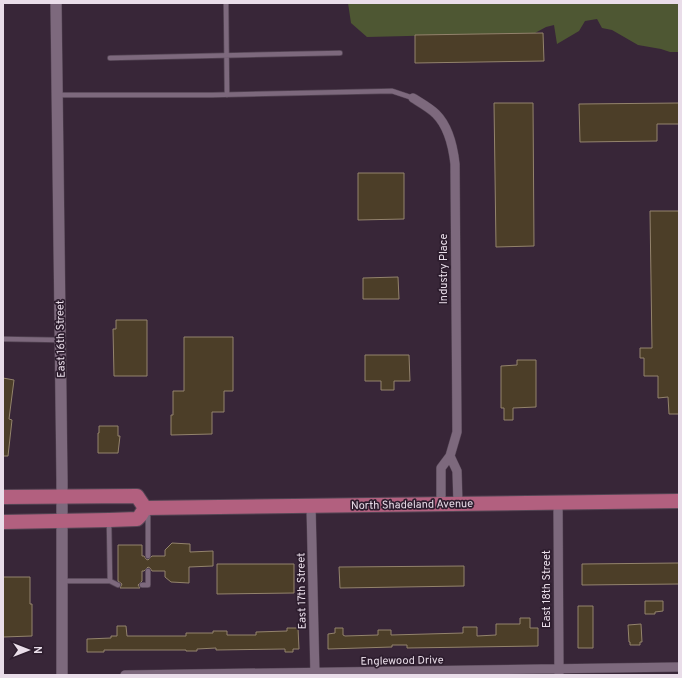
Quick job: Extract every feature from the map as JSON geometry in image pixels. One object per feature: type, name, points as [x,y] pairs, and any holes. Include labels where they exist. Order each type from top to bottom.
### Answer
[{"type":"main road","points":[[3,497],[137,496],[146,508],[137,519],[3,522]]},
{"type":"main road","name":"North Shadeland Avenue","points":[[146,508],[679,501]]},
{"type":"street","name":"East 16th Street","points":[[56,3],[62,497],[62,675]]},
{"type":"street","name":"Industry Place","points":[[413,98],[436,114],[445,126],[453,150],[455,164],[457,432],[450,456],[441,468],[441,504]]},
{"type":"street","points":[[450,456],[457,471],[458,504]]},
{"type":"street","name":"East 18th Street","points":[[558,503],[559,672]]},
{"type":"street","name":"East 17th Street","points":[[311,506],[315,674]]},
{"type":"street","name":"Englewood Drive","points":[[125,675],[559,672],[679,667]]},
{"type":"lane","points":[[226,3],[227,95]]},
{"type":"lane","points":[[110,58],[340,53]]},
{"type":"lane","points":[[57,95],[227,95],[392,92],[413,98]]},
{"type":"lane","points":[[3,339],[60,340]]},
{"type":"lane","points":[[146,508],[148,556]]},
{"type":"lane","points":[[109,520],[110,581]]},
{"type":"lane","points":[[142,585],[148,585],[148,571]]},
{"type":"lane","points":[[62,581],[110,581],[118,585]]},
{"type":"green space","points":[[348,3],[679,3],[679,52],[670,52],[638,45],[612,30],[602,28],[597,19],[585,21],[579,31],[557,44],[554,25],[546,27],[535,33],[367,37],[351,23]]},
{"type":"building","points":[[543,33],[544,61],[415,63],[415,35]]},
{"type":"building","points":[[494,103],[533,103],[534,246],[496,247]]},
{"type":"building","points":[[679,103],[679,124],[657,124],[657,141],[580,142],[579,104]]},
{"type":"building","points":[[358,173],[404,173],[404,219],[358,220]]},
{"type":"building","points":[[650,211],[679,211],[679,414],[669,414],[668,397],[658,398],[658,376],[644,376],[644,358],[640,358],[640,348],[652,348]]},
{"type":"building","points":[[398,277],[399,299],[363,299],[363,278]]},
{"type":"building","points":[[116,320],[147,320],[147,376],[114,376],[113,329],[116,329]]},
{"type":"building","points":[[184,337],[233,337],[233,391],[224,391],[224,412],[212,412],[212,434],[171,435],[173,391],[184,391]]},
{"type":"building","points":[[365,355],[409,355],[410,381],[394,381],[394,390],[381,390],[381,381],[365,381]]},
{"type":"building","points":[[517,360],[536,360],[536,407],[513,408],[513,420],[504,420],[504,408],[501,408],[501,366],[517,365]]},
{"type":"building","points":[[3,378],[14,380],[9,419],[12,420],[8,456],[3,456]]},
{"type":"building","points":[[99,426],[118,426],[118,436],[120,436],[118,453],[98,453]]},
{"type":"building","points":[[172,543],[190,544],[190,552],[213,551],[213,566],[189,567],[189,583],[171,582],[165,577],[165,571],[152,571],[148,567],[142,571],[142,581],[138,585],[140,588],[120,588],[122,584],[118,581],[118,545],[142,545],[142,556],[148,560],[152,556],[165,556],[165,550]]},
{"type":"building","points":[[678,563],[679,584],[582,585],[582,564]]},
{"type":"building","points":[[217,564],[294,564],[294,593],[217,594]]},
{"type":"building","points":[[464,566],[464,586],[340,588],[339,567]]},
{"type":"building","points":[[3,577],[30,577],[32,636],[3,637]]},
{"type":"building","points":[[645,601],[663,601],[663,611],[655,612],[655,614],[645,614]]},
{"type":"building","points":[[578,606],[593,606],[593,648],[578,648]]},
{"type":"building","points":[[520,618],[530,618],[530,628],[538,628],[538,646],[407,648],[407,645],[392,645],[392,647],[328,649],[328,634],[335,633],[335,628],[343,628],[343,635],[345,636],[378,635],[378,630],[391,630],[391,635],[463,633],[463,627],[477,627],[477,636],[496,635],[496,624],[520,624]]},
{"type":"building","points":[[641,624],[642,642],[640,642],[640,645],[630,645],[628,625]]},
{"type":"building","points":[[117,626],[126,626],[127,636],[186,636],[186,633],[213,633],[213,631],[227,631],[227,635],[256,635],[256,632],[287,631],[287,628],[298,628],[299,649],[293,649],[293,652],[285,652],[285,649],[216,650],[216,648],[197,649],[197,651],[104,650],[104,652],[87,652],[87,639],[111,638],[111,636],[117,636]]}]
